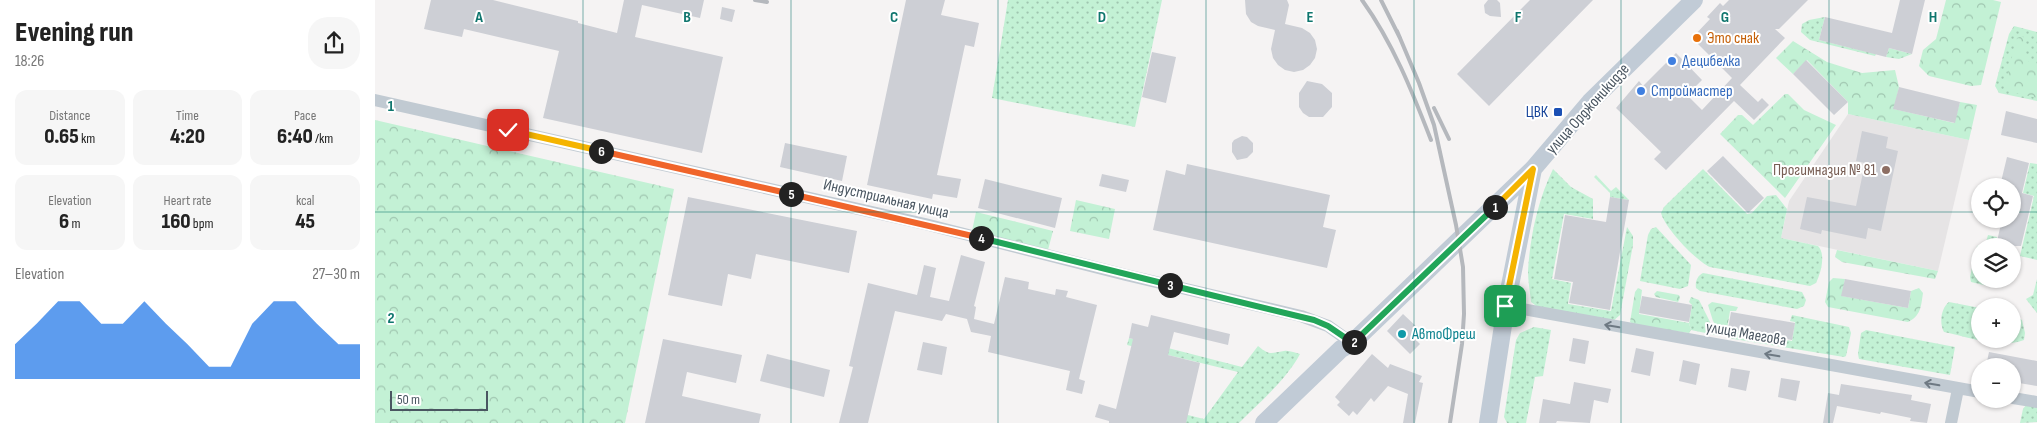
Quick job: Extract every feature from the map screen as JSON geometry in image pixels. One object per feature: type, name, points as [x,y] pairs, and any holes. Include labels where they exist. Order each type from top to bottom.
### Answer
[{"type":"main road","name":"улица Орджоникидзе","points":[[1264,423],[1341,349],[1353,343],[1533,169],[1590,102],[1694,0]]},
{"type":"main road","points":[[1488,423],[1505,306],[1533,169]]},
{"type":"street","name":"Индустриальная улица","points":[[375,100],[925,224],[1123,274],[1301,316],[1328,326],[1353,343]]},
{"type":"street","name":"улица Маегова","points":[[1505,306],[1971,391]]},
{"type":"street","points":[[1951,423],[1958,389]]},
{"type":"street","points":[[2021,399],[2037,402]]},
{"type":"shaded area","name":"Прогимназия № 81","points":[[1848,114],[1969,140],[1938,271],[1781,238],[1789,201]]},
{"type":"green space","points":[[1008,0],[1162,0],[1135,127],[992,98]]},
{"type":"green space","points":[[1946,0],[1993,0],[2001,2],[1981,85],[1971,86],[1929,76],[1919,66],[1923,50],[1936,39]]},
{"type":"green space","points":[[1825,17],[1819,40],[1876,54],[1875,56],[1810,40],[1801,32],[1802,24],[1809,20]]},
{"type":"green space","points":[[2014,26],[2037,32],[2037,101],[1999,93],[1995,86],[2009,34]]},
{"type":"green space","points":[[2022,36],[2026,39],[2027,59],[2032,65],[2037,67],[2037,98],[2011,92],[2005,83],[2017,38]]},
{"type":"green space","points":[[1793,41],[1827,62],[1862,73],[1895,70],[1899,87],[1894,109],[1954,123],[1960,102],[1977,105],[1969,140],[1848,114],[1848,102],[1807,60],[1793,74],[1776,58]]},
{"type":"green space","points":[[1889,48],[1912,54],[1899,59],[1886,57]]},
{"type":"green space","points":[[1785,94],[1788,94],[1804,110],[1836,125],[1785,198],[1720,134],[1738,115],[1742,115],[1753,125]]},
{"type":"green space","points":[[375,120],[674,189],[625,423],[375,423]]},
{"type":"green space","points":[[2030,163],[2037,164],[2037,260],[2021,256],[2034,196],[2023,193]]},
{"type":"green space","points":[[1553,169],[1571,187],[1593,199],[1593,219],[1564,214],[1552,279],[1571,283],[1568,304],[1611,311],[1627,227],[1633,236],[1620,315],[1613,321],[1539,308],[1531,302],[1528,271],[1531,245],[1539,206]]},
{"type":"green space","points":[[1703,169],[1747,214],[1752,213],[1767,196],[1776,195],[1787,209],[1781,238],[1818,246],[1820,249],[1822,264],[1816,283],[1810,286],[1710,267],[1689,251],[1668,227],[1661,213],[1664,207]]},
{"type":"green space","points":[[1596,175],[1611,191],[1616,187],[1629,200],[1610,197],[1610,193],[1594,177]]},
{"type":"green space","points":[[1076,200],[1115,209],[1109,239],[1070,231]]},
{"type":"green space","points":[[976,212],[1053,231],[1048,250],[972,231]]},
{"type":"green space","points":[[1656,227],[1691,265],[1688,286],[1680,289],[1640,281],[1648,235],[1651,229]]},
{"type":"green space","points":[[1988,235],[1997,237],[1997,238],[1987,238]]},
{"type":"green space","points":[[1627,238],[1631,239],[1632,244],[1627,273],[1622,275],[1620,273]]},
{"type":"green space","points":[[1837,250],[1938,271],[1935,279],[1842,262],[1835,257]]},
{"type":"green space","points":[[1703,273],[1802,292],[1806,300],[1804,306],[1797,309],[1700,291],[1696,288],[1696,284],[1698,277]]},
{"type":"green space","points":[[1833,278],[1845,279],[1842,296],[1908,308],[1911,291],[1919,288],[1923,293],[1920,310],[1916,317],[1908,322],[1828,307],[1825,302],[1829,282]]},
{"type":"green space","points":[[2037,279],[2037,313],[2026,299],[2033,295]]},
{"type":"green space","points":[[1638,288],[1642,290],[1639,314],[1689,323],[1691,330],[1689,333],[1636,326],[1630,322],[1635,292]]},
{"type":"green space","points":[[1657,291],[1679,295],[1680,298],[1678,302],[1656,297],[1654,294]]},
{"type":"green space","points":[[1691,297],[1699,300],[1713,328],[1720,336],[1691,330],[1689,323],[1692,305],[1689,302]]},
{"type":"green space","points":[[1712,302],[1738,307],[1736,311],[1730,311],[1727,329],[1717,327],[1713,321],[1708,305]]},
{"type":"green space","points":[[1949,302],[1971,306],[1971,338],[1944,332],[1942,316]]},
{"type":"green space","points":[[1579,307],[1604,311],[1606,314],[1602,318],[1577,313],[1575,309]]},
{"type":"green space","points":[[1792,315],[1849,327],[1851,333],[1846,356],[1728,338],[1721,332],[1721,329],[1727,329],[1792,341],[1795,322],[1790,321]]},
{"type":"green space","points":[[2021,319],[2025,333],[2024,340],[2021,341]]},
{"type":"green space","points":[[1534,327],[1551,330],[1543,376],[1535,377],[1526,423],[1507,423],[1504,417],[1516,340],[1520,333]]},
{"type":"green space","points":[[1866,330],[1955,347],[1950,375],[1859,359],[1861,333]]},
{"type":"green space","points":[[1129,338],[1242,367],[1258,346],[1271,353],[1290,351],[1300,354],[1288,373],[1239,423],[1161,423],[1119,398],[1204,419],[1238,372],[1127,345]]},
{"type":"green space","points":[[2026,405],[2037,406],[2037,422],[2020,423],[2023,409]]},
{"type":"building","points":[[431,0],[493,0],[578,21],[578,23],[617,33],[624,0],[704,0],[700,18],[642,5],[635,37],[723,57],[702,153],[543,118],[559,51],[464,29],[462,37],[424,29]]},
{"type":"building","points":[[906,0],[945,0],[941,15],[979,23],[974,47],[965,45],[937,175],[961,179],[957,198],[933,194],[932,199],[867,185]]},
{"type":"building","points":[[1245,0],[1287,0],[1289,5],[1285,24],[1302,28],[1310,33],[1315,40],[1317,49],[1315,58],[1310,65],[1303,70],[1294,72],[1285,70],[1278,65],[1273,58],[1271,49],[1275,30],[1258,26],[1251,22],[1246,14]]},
{"type":"building","points":[[1488,0],[1497,0],[1500,3],[1501,17],[1490,16],[1485,13],[1484,5]]},
{"type":"building","points":[[1530,0],[1593,0],[1489,106],[1457,74]]},
{"type":"building","points":[[1729,0],[1808,0],[1779,29],[1775,29],[1785,38],[1740,85],[1758,102],[1762,98],[1769,105],[1754,120],[1734,101],[1666,170],[1654,159],[1661,152],[1616,108],[1639,81],[1643,86],[1676,53],[1702,80],[1687,95],[1702,110],[1732,78],[1692,38],[1710,19],[1707,17],[1720,3],[1723,6]]},
{"type":"building","points":[[1900,0],[1925,0],[1912,54],[1889,48],[1886,57],[1819,40],[1825,17],[1892,33]]},
{"type":"building","points":[[722,7],[735,10],[732,22],[720,19]]},
{"type":"building","points":[[1152,52],[1176,57],[1166,103],[1142,97]]},
{"type":"building","points":[[1806,60],[1848,102],[1834,115],[1793,74]]},
{"type":"building","points":[[1307,81],[1322,84],[1332,93],[1332,107],[1323,117],[1309,117],[1299,107],[1299,93]]},
{"type":"building","points":[[1899,87],[1960,102],[1955,123],[1893,109]]},
{"type":"building","points":[[2006,111],[2037,119],[2037,143],[2001,135]]},
{"type":"building","points":[[1862,131],[1888,137],[1886,148],[1898,151],[1881,231],[1868,228],[1866,239],[1822,230],[1821,234],[1800,229],[1807,197],[1856,206],[1865,163],[1856,161]]},
{"type":"building","points":[[1242,136],[1247,137],[1253,143],[1253,152],[1247,158],[1237,160],[1232,152],[1232,143]]},
{"type":"building","points":[[785,143],[847,156],[842,181],[780,167]]},
{"type":"building","points":[[1723,156],[1764,198],[1748,213],[1707,171]]},
{"type":"building","points":[[2007,157],[2029,163],[2022,193],[2033,196],[2021,246],[2021,238],[1998,238],[2000,228],[2021,228],[2021,178],[2002,178]]},
{"type":"building","points":[[1187,164],[1330,195],[1323,227],[1336,230],[1327,268],[1153,230],[1166,170],[1185,175]]},
{"type":"building","points":[[1102,174],[1129,180],[1126,192],[1099,186]]},
{"type":"building","points":[[985,179],[1062,198],[1055,228],[978,208]]},
{"type":"building","points":[[688,197],[857,231],[849,273],[756,254],[751,279],[728,274],[722,306],[668,295]]},
{"type":"building","points":[[1610,197],[1629,200],[1610,310],[1569,303],[1573,282],[1554,279],[1565,215],[1606,222]]},
{"type":"building","points":[[961,255],[985,262],[974,306],[976,307],[974,319],[994,324],[1005,277],[1029,282],[1028,289],[1055,295],[1056,289],[1068,291],[1066,297],[1097,305],[1079,379],[1085,381],[1082,394],[1066,390],[1070,371],[988,352],[991,336],[971,332],[967,319],[946,314],[942,321],[895,311],[868,423],[839,423],[853,367],[849,366],[868,283],[917,295],[924,265],[936,268],[930,297],[949,301]]},
{"type":"building","points":[[1845,279],[1911,291],[1908,308],[1841,296]]},
{"type":"building","points":[[1642,296],[1692,305],[1689,322],[1639,313]]},
{"type":"building","points":[[1731,312],[1795,323],[1792,340],[1728,329]]},
{"type":"building","name":"АвтоФреш","points":[[1403,314],[1419,329],[1412,336],[1420,344],[1410,354],[1387,331]]},
{"type":"building","points":[[1151,315],[1230,334],[1228,345],[1174,332],[1168,355],[1200,363],[1186,423],[1109,423],[1109,421],[1095,417],[1099,404],[1116,409],[1133,339],[1129,338],[1132,323],[1148,327]]},
{"type":"building","points":[[1573,338],[1589,341],[1585,364],[1569,361]]},
{"type":"building","points":[[663,339],[742,355],[736,383],[687,372],[682,396],[761,414],[759,423],[645,423]]},
{"type":"building","points":[[923,342],[947,347],[942,375],[917,370]]},
{"type":"building","points":[[1636,348],[1654,352],[1650,376],[1631,372]]},
{"type":"building","points":[[1989,352],[2021,358],[1988,358]]},
{"type":"building","points":[[767,354],[830,370],[824,397],[760,381]]},
{"type":"building","points":[[1372,354],[1388,368],[1390,364],[1422,376],[1419,382],[1423,383],[1415,423],[1403,423],[1408,394],[1388,386],[1374,402],[1371,398],[1357,415],[1353,411],[1349,416],[1337,405],[1340,402],[1335,397]]},
{"type":"building","points":[[2021,358],[2037,361],[2037,386],[2021,383]]},
{"type":"building","points":[[1683,360],[1700,364],[1696,385],[1679,381]]},
{"type":"building","points":[[1731,368],[1750,371],[1746,391],[1728,387]]},
{"type":"building","points":[[1781,378],[1800,381],[1796,401],[1778,397]]},
{"type":"building","points":[[1574,382],[1611,389],[1608,403],[1594,400],[1590,423],[1557,421],[1556,423],[1539,423],[1543,399],[1570,404]]},
{"type":"building","points":[[1841,384],[1912,395],[1911,400],[1931,404],[1927,423],[1910,421],[1911,418],[1881,412],[1880,414],[1837,406],[1833,423],[1823,423],[1828,393],[1839,395]]},
{"type":"railway","points":[[755,0],[767,2]]},
{"type":"railway","points":[[1362,0],[1392,50],[1431,140]]},
{"type":"railway","points":[[1381,0],[1400,38]]},
{"type":"railway","points":[[1397,31],[1434,125],[1456,225],[1463,267],[1464,314],[1462,344],[1450,423]]},
{"type":"railway","points":[[1434,108],[1449,139]]},
{"type":"place","name":"Это снак","points":[[1697,38]]},
{"type":"place","name":"Децибелка","points":[[1672,61]]},
{"type":"place","name":"Строймастер","points":[[1641,91]]},
{"type":"place","name":"ЦВК","points":[[1558,112]]},
{"type":"place","name":"Прогимназия № 81","points":[[1886,170]]},
{"type":"place","name":"АвтоФреш","points":[[1402,334]]},
{"type":"route","points":[[508,130],[925,224],[1123,274],[1301,316],[1328,326],[1353,343],[1533,169],[1505,306]]}]
